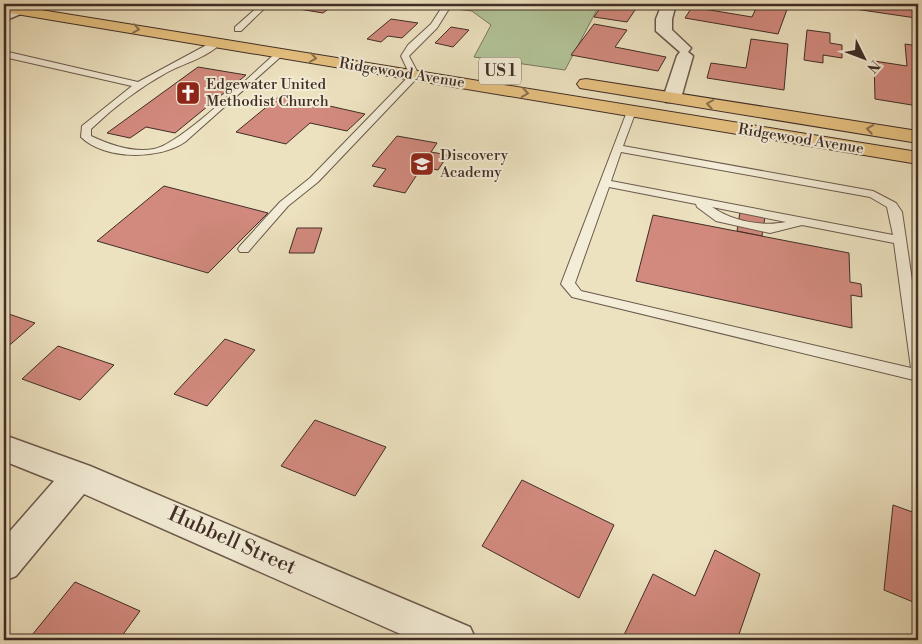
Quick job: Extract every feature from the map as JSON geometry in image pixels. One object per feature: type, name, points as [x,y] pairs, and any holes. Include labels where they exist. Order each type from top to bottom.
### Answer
[{"type":"main road","name":"Ridgewood Avenue","points":[[81,4],[356,48]]},
{"type":"main road","points":[[9,11],[46,8],[133,12]]},
{"type":"main road","name":"Ridgewood Avenue","points":[[9,11],[281,53],[918,158]]},
{"type":"main road","name":"Ridgewood Avenue","points":[[386,52],[425,59]]},
{"type":"main road","name":"Ridgewood Avenue","points":[[573,82],[918,137]]},
{"type":"street","points":[[669,4],[664,20],[664,31],[684,52],[672,98]]},
{"type":"street","name":"Hubbell Street","points":[[4,448],[79,476],[457,640]]},
{"type":"street","points":[[4,564],[79,476]]},
{"type":"lane","points":[[238,29],[265,4]]},
{"type":"lane","points":[[244,249],[284,204],[314,180],[415,75],[405,56],[411,47],[434,26],[448,4]]},
{"type":"lane","points":[[218,43],[208,50],[174,65],[113,103],[86,128],[86,136],[98,143],[130,152],[150,153],[164,150],[188,134],[281,53]]},
{"type":"lane","points":[[4,54],[140,85]]},
{"type":"lane","points":[[631,111],[568,284],[577,294],[918,375]]},
{"type":"lane","points":[[617,148],[873,194],[892,205],[896,212],[918,368]]},
{"type":"lane","points":[[604,183],[697,201],[720,218],[770,229],[805,222],[900,240]]},
{"type":"green space","points":[[452,4],[600,4],[565,70],[474,57],[491,25],[472,11],[448,8]]},
{"type":"building","points":[[291,4],[335,4],[323,13],[287,7]]},
{"type":"building","points":[[603,4],[639,4],[627,22],[594,17]]},
{"type":"building","points":[[758,4],[789,4],[778,34],[685,18],[692,7],[752,17]]},
{"type":"building","points":[[849,4],[916,4],[916,18],[848,8]]},
{"type":"building","points":[[391,19],[418,23],[402,38],[388,36],[381,42],[367,39]]},
{"type":"building","points":[[594,24],[627,30],[615,47],[666,57],[658,71],[571,55]]},
{"type":"building","points":[[451,27],[469,30],[453,47],[435,43]]},
{"type":"building","points":[[807,30],[830,33],[830,43],[842,45],[842,58],[823,55],[823,63],[804,60]]},
{"type":"building","points":[[751,39],[788,44],[784,90],[707,78],[711,63],[746,68]]},
{"type":"building","points":[[905,44],[918,46],[918,106],[875,99],[874,61],[907,66]]},
{"type":"building","name":"Edgewater United Methodist Church","points":[[198,67],[246,75],[175,133],[146,127],[130,138],[107,133]]},
{"type":"building","points":[[281,95],[365,114],[347,131],[310,123],[286,144],[236,132]]},
{"type":"building","points":[[397,136],[437,143],[431,152],[448,155],[438,170],[422,167],[405,193],[373,186],[386,169],[372,166]]},
{"type":"building","points":[[164,186],[268,213],[208,273],[97,241]]},
{"type":"building","points":[[740,212],[765,217],[762,236],[737,231]]},
{"type":"building","points":[[653,215],[849,253],[850,282],[861,284],[862,297],[851,295],[852,328],[636,281]]},
{"type":"building","points":[[297,228],[322,228],[314,253],[289,253]]},
{"type":"building","points":[[6,313],[35,323],[4,350],[4,315]]},
{"type":"building","points":[[225,339],[255,350],[207,406],[174,394]]},
{"type":"building","points":[[58,346],[114,365],[80,400],[22,379]]},
{"type":"building","points":[[315,420],[386,447],[355,496],[281,466]]},
{"type":"building","points":[[522,480],[614,525],[579,598],[482,546]]},
{"type":"building","points":[[893,505],[918,514],[918,604],[884,590]]},
{"type":"building","points":[[715,550],[760,574],[737,640],[632,640],[624,635],[653,574],[695,596]]},
{"type":"building","points":[[75,582],[140,611],[119,640],[28,640]]},
{"type":"place","name":"Edgewater United Methodist Church","points":[[188,93]]},
{"type":"place","name":"Discovery Academy","points":[[422,164]]}]
